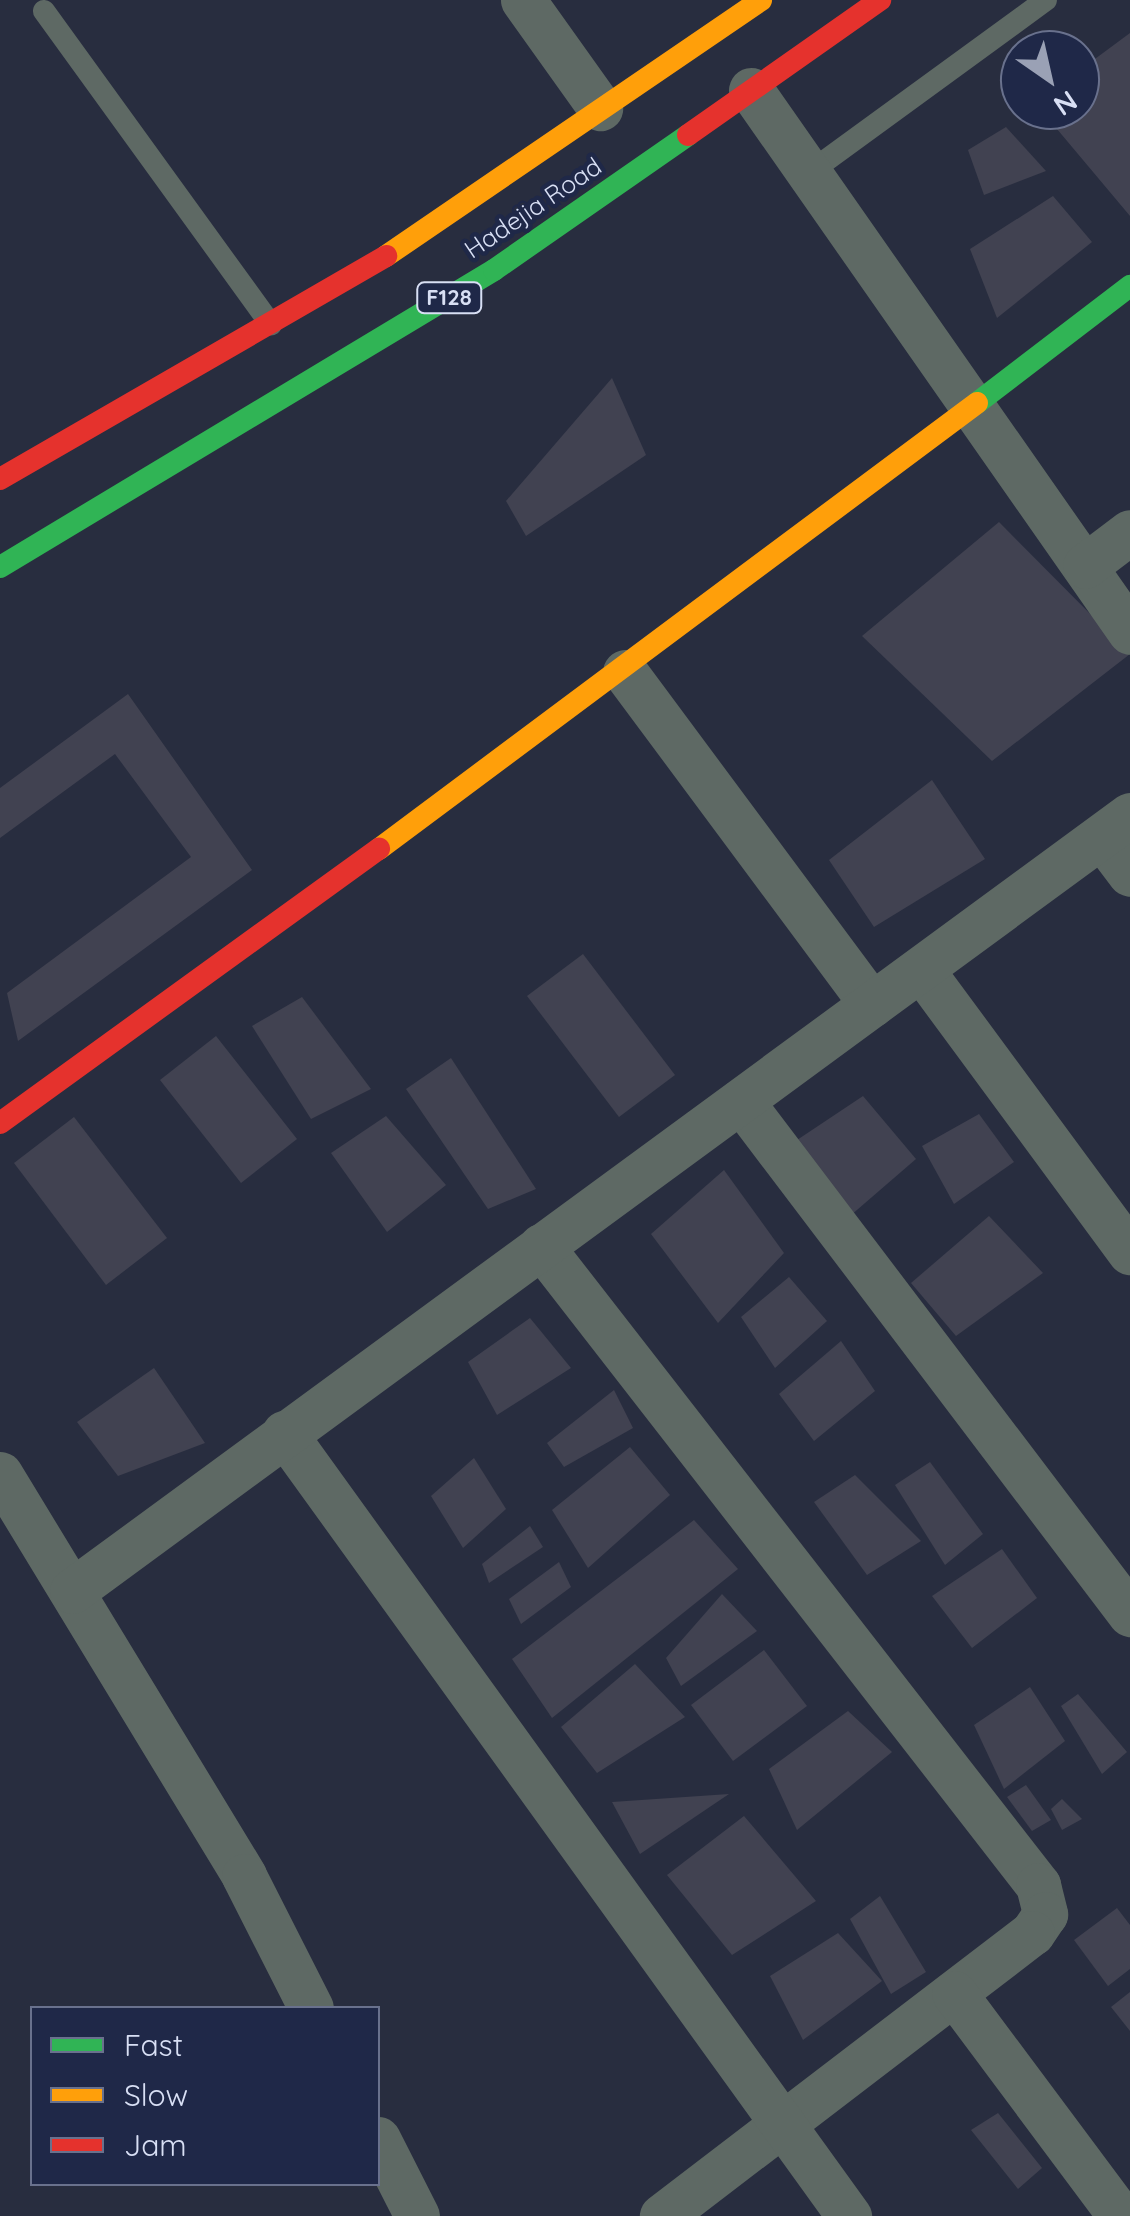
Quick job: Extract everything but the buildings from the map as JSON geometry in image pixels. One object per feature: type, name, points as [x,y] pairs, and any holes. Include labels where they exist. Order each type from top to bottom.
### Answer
[{"type":"main road","name":"Hadejia Road","points":[[0,479],[273,328],[466,210],[600,108],[760,0]]},
{"type":"main road","name":"Hadejia Road","points":[[0,566],[494,270],[880,0]]},
{"type":"main road","points":[[0,1123],[625,672],[976,408],[1130,286]]},
{"type":"street","points":[[523,0],[600,108]]},
{"type":"street","points":[[751,90],[1130,632]]},
{"type":"street","points":[[1085,566],[1130,532]]},
{"type":"street","points":[[625,672],[872,1004]]},
{"type":"street","points":[[72,1591],[1116,826],[1130,874]]},
{"type":"street","points":[[921,970],[1130,1252]]},
{"type":"street","points":[[741,1100],[1122,1586]]},
{"type":"street","points":[[541,1246],[1038,1885],[1044,1914],[1032,1933],[662,2216]]},
{"type":"street","points":[[284,1434],[849,2216]]},
{"type":"street","points":[[0,1474],[244,1876],[310,2006]]},
{"type":"street","points":[[954,1993],[1120,2216]]},
{"type":"street","points":[[380,2143],[416,2216]]},
{"type":"lane","points":[[810,172],[1046,0]]},
{"type":"lane","points":[[44,11],[273,328]]},
{"type":"traffic: fast","points":[[0,567],[494,270],[688,135]]},
{"type":"traffic: fast","points":[[977,403],[1130,286]]},
{"type":"traffic: slow","points":[[386,256],[761,0]]},
{"type":"traffic: slow","points":[[379,849],[977,403]]},
{"type":"traffic: jam","points":[[688,135],[880,0]]},
{"type":"traffic: jam","points":[[0,479],[386,256]]},
{"type":"traffic: jam","points":[[0,1123],[379,849]]}]
